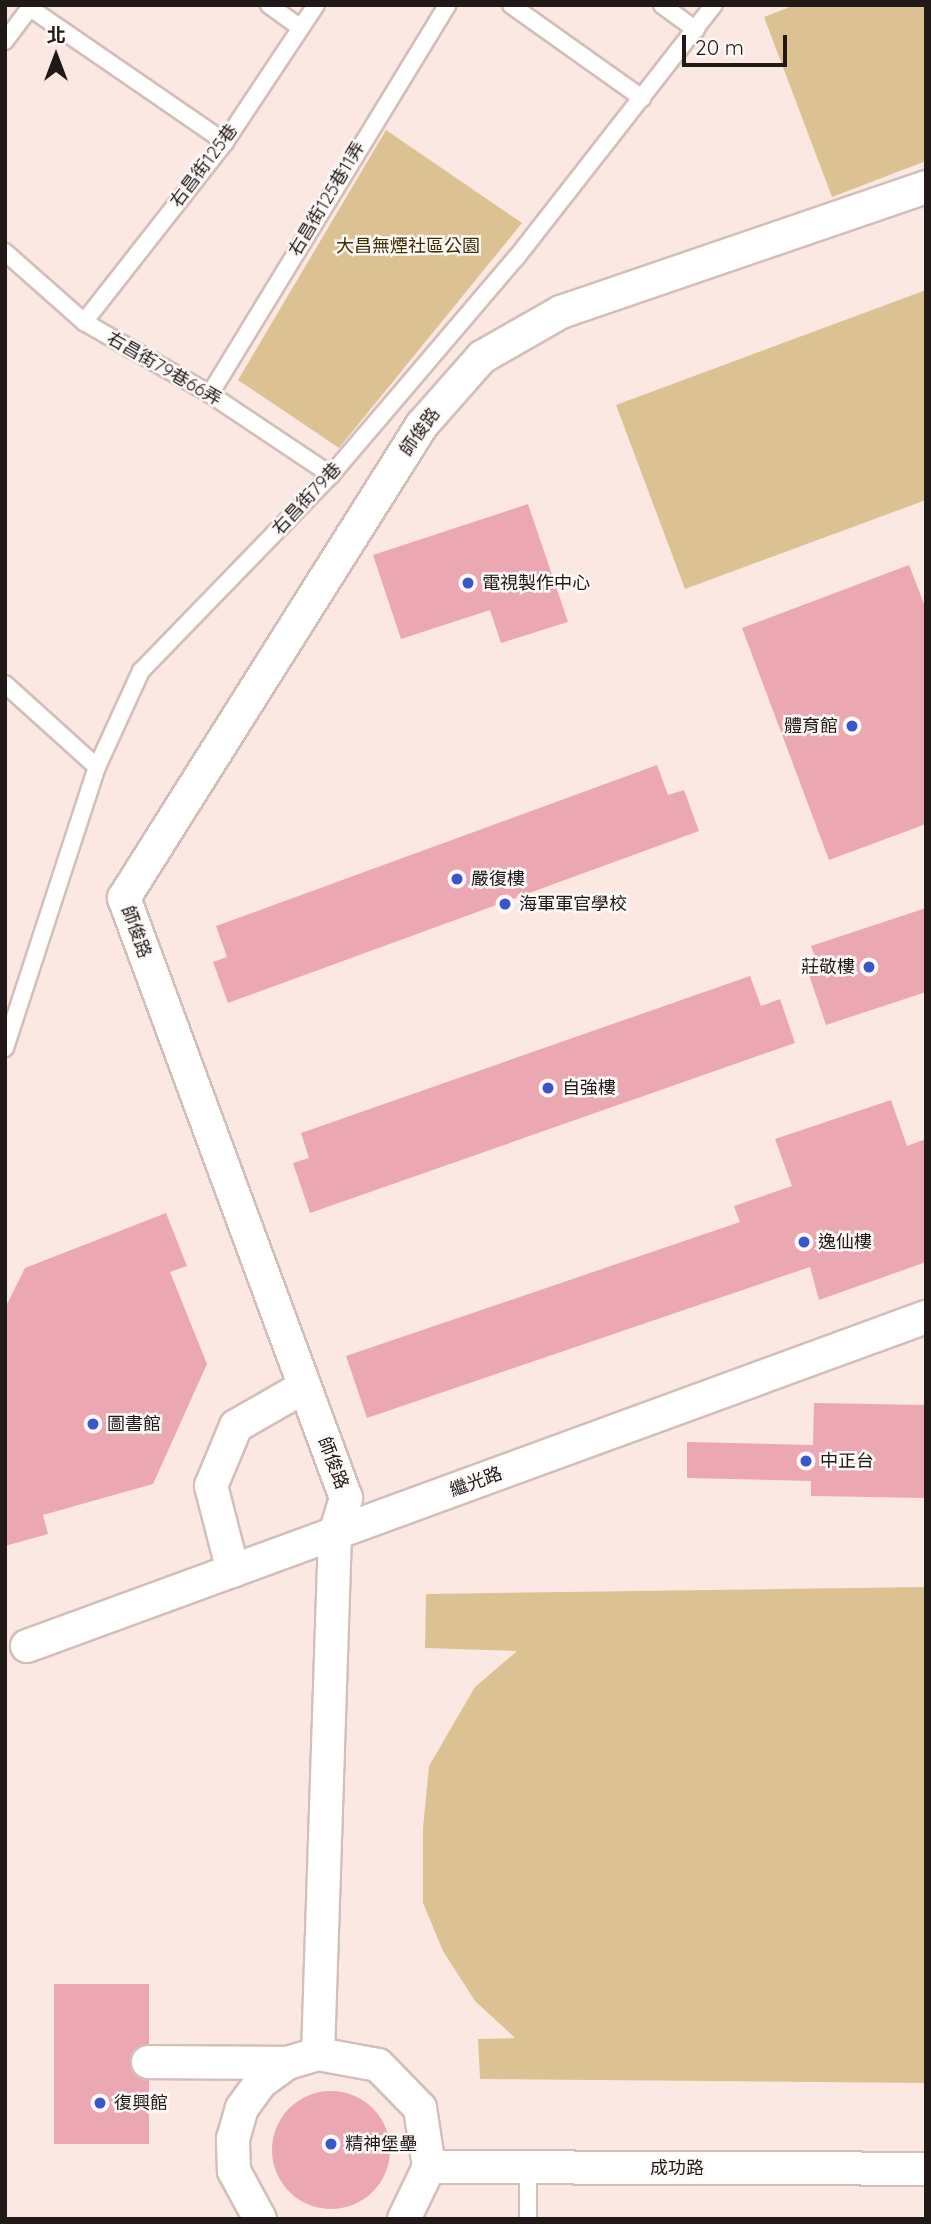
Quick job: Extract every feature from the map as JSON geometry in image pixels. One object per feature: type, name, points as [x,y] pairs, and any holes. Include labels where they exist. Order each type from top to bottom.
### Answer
[{"type":"street","name":"師俊路","points":[[318,2054],[335,1534],[346,1498],[124,898],[422,425],[482,357],[561,312],[926,187]]},
{"type":"street","name":"繼光路","points":[[27,1646],[926,1317]]},
{"type":"street","points":[[233,1571],[211,1486],[236,1426],[304,1387]]},
{"type":"street","points":[[148,2062],[287,2063],[318,2054],[349,2055],[402,2083],[420,2108],[429,2167],[404,2219]]},
{"type":"street","points":[[260,2219],[234,2171],[233,2139],[261,2082],[287,2063]]},
{"type":"street","name":"成功路","points":[[429,2167],[926,2169]]},
{"type":"lane","points":[[269,5],[300,28]]},
{"type":"lane","name":"右昌街125巷","points":[[83,322],[225,142],[316,5]]},
{"type":"lane","name":"右昌街125巷11弄","points":[[211,394],[447,5]]},
{"type":"lane","points":[[511,5],[642,98]]},
{"type":"lane","points":[[662,5],[696,30]]},
{"type":"lane","name":"右昌街79巷","points":[[5,1048],[97,767],[141,671],[331,475],[642,98],[714,5]]},
{"type":"lane","points":[[5,41],[31,6],[225,142]]},
{"type":"lane","name":"右昌街79巷66弄","points":[[5,253],[83,322],[211,394],[331,475]]},
{"type":"lane","points":[[5,684],[97,767]]},
{"type":"lane","points":[[528,2168],[528,2219]]},
{"type":"green space","points":[[795,5],[926,5],[926,161],[832,197],[764,17]]},
{"type":"green space","name":"大昌無煙社區公園","points":[[386,130],[522,223],[339,448],[238,380]]},
{"type":"green space","points":[[926,290],[926,500],[685,589],[616,405]]},
{"type":"green space","points":[[926,1587],[926,2083],[480,2079],[478,2039],[515,2038],[475,2001],[443,1951],[423,1903],[423,1828],[429,1766],[475,1687],[517,1651],[425,1648],[426,1594]]},
{"type":"building","name":"電視製作中心","points":[[528,504],[568,622],[501,643],[490,610],[401,639],[373,555]]},
{"type":"building","name":"體育館","points":[[909,565],[926,609],[926,824],[829,860],[742,628]]},
{"type":"building","name":"嚴復樓","points":[[657,765],[668,795],[684,790],[699,831],[228,1003],[213,962],[227,957],[216,926]]},
{"type":"building","name":"莊敬樓","points":[[926,908],[926,992],[826,1025],[807,969],[818,965],[811,946]]},
{"type":"building","name":"自強樓","points":[[750,976],[761,1006],[780,999],[795,1043],[310,1213],[293,1163],[309,1158],[301,1133]]},
{"type":"building","name":"逸仙樓","points":[[891,1100],[907,1146],[926,1139],[926,1262],[819,1300],[810,1267],[367,1418],[346,1356],[740,1222],[734,1206],[792,1186],[775,1139]]},
{"type":"building","name":"圖書館","points":[[166,1213],[187,1266],[170,1272],[207,1364],[153,1484],[43,1515],[48,1534],[5,1546],[5,1308],[25,1268]]},
{"type":"building","name":"中正台","points":[[814,1403],[926,1405],[926,1498],[811,1496],[811,1481],[687,1478],[687,1442],[813,1445]]},
{"type":"building","name":"復興館","points":[[54,1984],[149,1984],[149,2144],[54,2144]]},
{"type":"building","name":"精神堡壘","points":[[331,2091],[354,2095],[373,2108],[386,2127],[390,2150],[386,2173],[373,2192],[354,2205],[331,2209],[308,2205],[289,2192],[276,2173],[272,2150],[276,2127],[289,2108],[308,2095]]},
{"type":"place","name":"電視製作中心","points":[[468,583]]},
{"type":"place","name":"體育館","points":[[852,726]]},
{"type":"place","name":"嚴復樓","points":[[457,879]]},
{"type":"place","name":"海軍軍官學校","points":[[505,904]]},
{"type":"place","name":"莊敬樓","points":[[869,967]]},
{"type":"place","name":"自強樓","points":[[548,1088]]},
{"type":"place","name":"逸仙樓","points":[[804,1242]]},
{"type":"place","name":"圖書館","points":[[93,1424]]},
{"type":"place","name":"中正台","points":[[806,1461]]},
{"type":"place","name":"復興館","points":[[100,2103]]},
{"type":"place","name":"精神堡壘","points":[[331,2144]]}]
